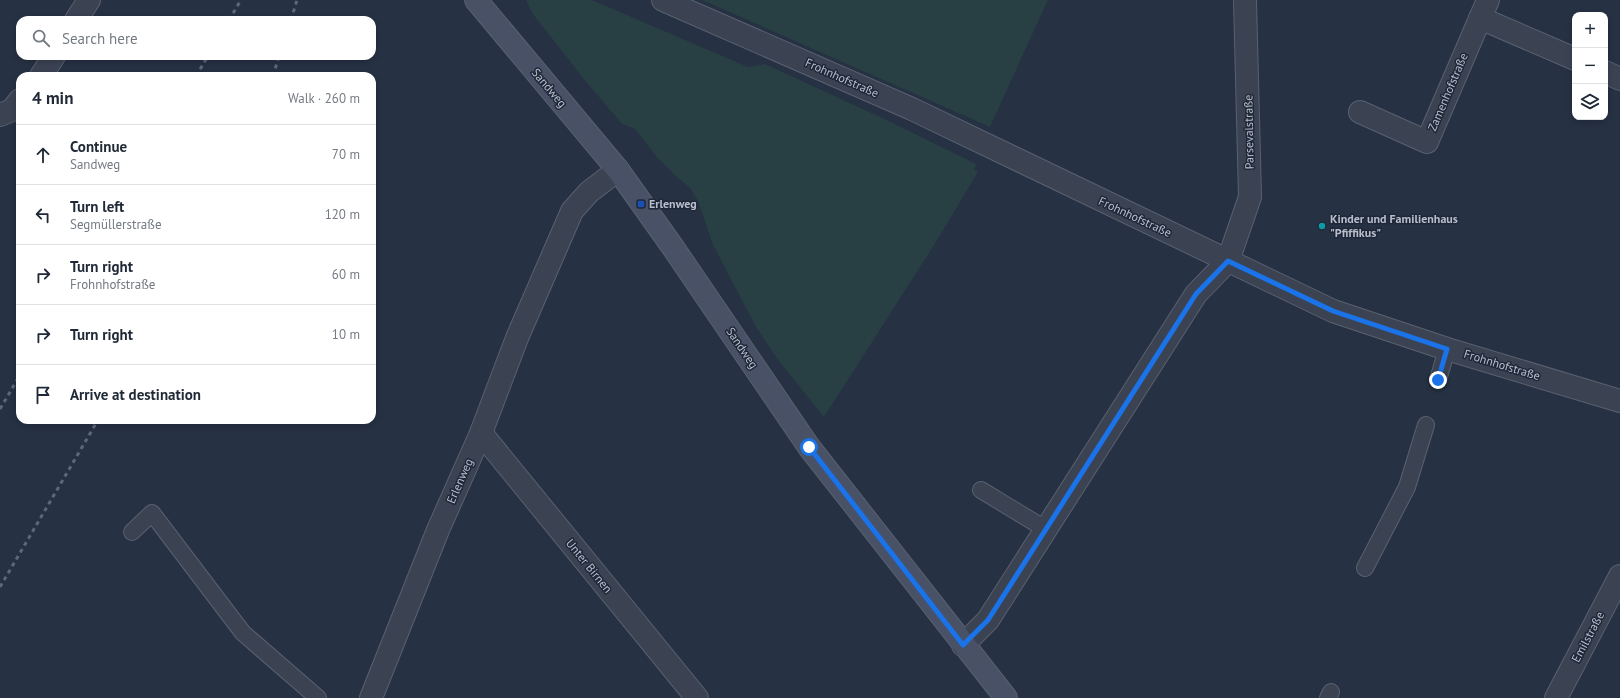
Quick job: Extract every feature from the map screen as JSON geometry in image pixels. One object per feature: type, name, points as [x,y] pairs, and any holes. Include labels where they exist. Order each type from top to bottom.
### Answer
[{"type":"street","points":[[79,16],[89,0]]},
{"type":"street","name":"Sandweg","points":[[476,0],[618,170],[676,252],[809,447],[1006,698]]},
{"type":"street","name":"Frohnhofstraße","points":[[663,0],[912,109],[1333,311],[1447,349],[1620,401]]},
{"type":"street","name":"Parsevalstraße","points":[[1228,261],[1250,197],[1245,0]]},
{"type":"street","name":"Zamenhofstraße","points":[[1360,112],[1427,142],[1484,9],[1572,57]]},
{"type":"street","points":[[44,72],[51,60]]},
{"type":"street","points":[[1608,73],[1620,79]]},
{"type":"street","points":[[0,115],[12,110],[16,105]]},
{"type":"street","name":"Erlenweg","points":[[371,698],[438,530],[481,433],[517,338],[572,211],[589,192],[618,170]]},
{"type":"street","points":[[963,645],[988,620],[1047,530],[1196,294],[1228,261]]},
{"type":"street","name":"Unter Birnen","points":[[481,433],[697,698]]},
{"type":"street","name":"Emilstraße","points":[[1556,698],[1620,576]]},
{"type":"lane","points":[[1438,380],[1447,349]]},
{"type":"lane","points":[[1365,568],[1407,487],[1426,425]]},
{"type":"lane","points":[[981,490],[1047,530]]},
{"type":"lane","points":[[132,532],[152,513],[243,633],[318,698]]},
{"type":"green space","points":[[526,0],[592,0],[748,67],[765,64],[893,123],[976,164],[974,170],[978,172],[931,250],[824,417],[778,360],[756,327],[713,245],[698,201],[690,188],[656,156],[635,129],[622,124],[583,78],[532,13]]},
{"type":"green space","points":[[702,0],[1048,0],[990,127]]},
{"type":"railway","points":[[231,16],[241,0]]},
{"type":"railway","points":[[292,16],[297,0]]},
{"type":"railway","points":[[198,72],[206,60]]},
{"type":"railway","points":[[274,72],[278,60]]},
{"type":"railway","points":[[0,409],[16,382]]},
{"type":"railway","points":[[0,587],[96,424]]},
{"type":"place","name":"Erlenweg","points":[[641,204]]},
{"type":"place","name":"Kinder und Familienhaus \"Pfiffikus\"","points":[[1322,226]]},
{"type":"route","points":[[809,447],[963,645],[988,620],[1047,530],[1196,294],[1228,261],[1333,311],[1447,349],[1438,380]]}]
